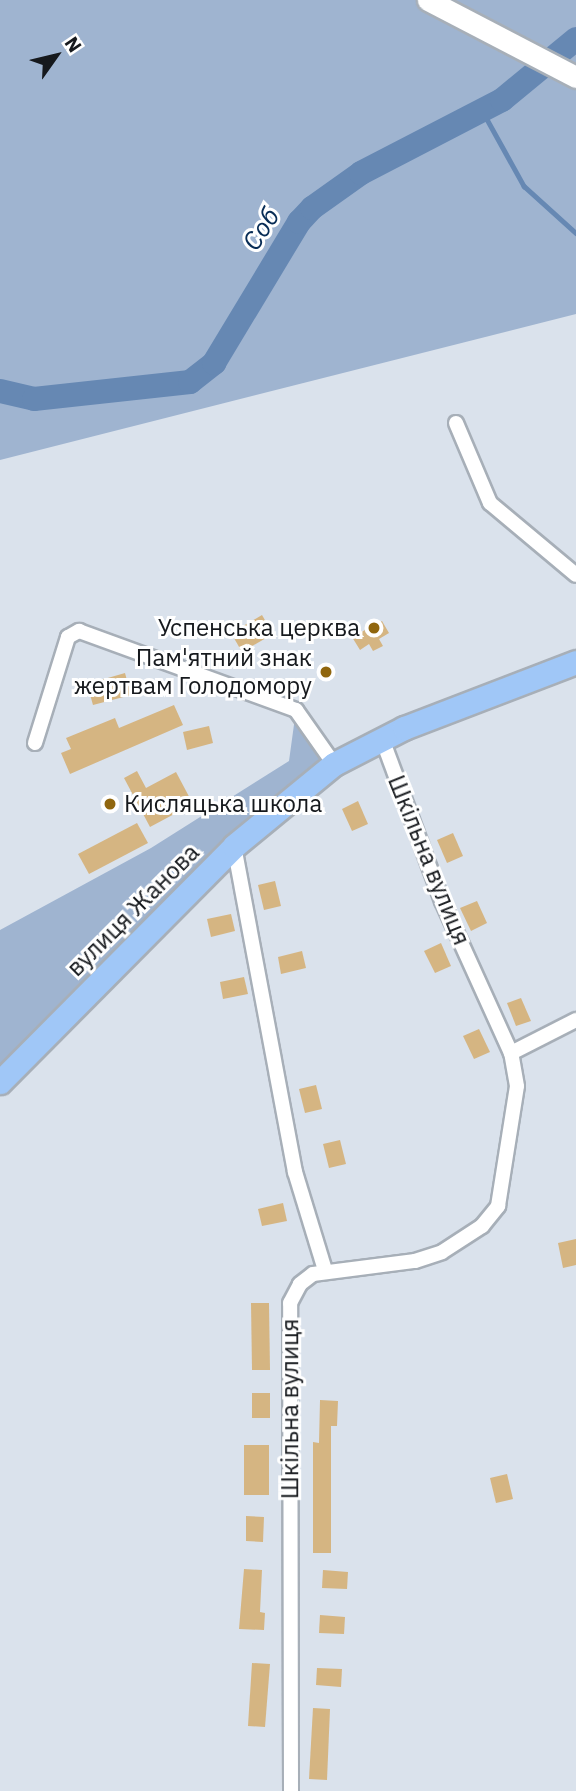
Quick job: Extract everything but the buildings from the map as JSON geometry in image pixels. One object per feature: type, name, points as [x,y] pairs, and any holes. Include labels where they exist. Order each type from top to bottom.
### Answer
[{"type":"main road","name":"вулиця Жанова","points":[[0,1082],[234,846],[334,764],[459,704],[576,662]]},
{"type":"street","points":[[428,0],[530,49],[569,73]]},
{"type":"street","points":[[456,423],[490,503],[576,575]]},
{"type":"street","points":[[35,743],[68,637],[79,631],[296,710],[334,764]]},
{"type":"street","name":"Шкільна вулиця","points":[[291,1791],[290,1303],[300,1284],[325,1270],[415,1261],[452,1246],[491,1217],[498,1206],[506,1170],[517,1086],[511,1053],[442,901],[382,739]]},
{"type":"street","points":[[234,846],[295,1172],[325,1270]]},
{"type":"street","points":[[511,1053],[576,1020]]},
{"type":"shaded area","points":[[0,0],[576,0],[576,314],[0,460]]},
{"type":"shaded area","points":[[296,710],[334,764],[0,1082],[0,930],[151,848],[289,761]]},
{"type":"waterway","name":"Соб","points":[[0,391],[34,399],[190,382],[214,363],[299,222],[312,208],[361,173],[502,100],[576,39]]},
{"type":"waterway","points":[[483,112],[524,186],[576,233]]},
{"type":"place","name":"Успенська церква","points":[[374,628]]},
{"type":"place","name":"Пам'ятний знак жертвам Голодомору","points":[[326,672]]},
{"type":"place","name":"Кисляцька школа","points":[[110,804]]}]
